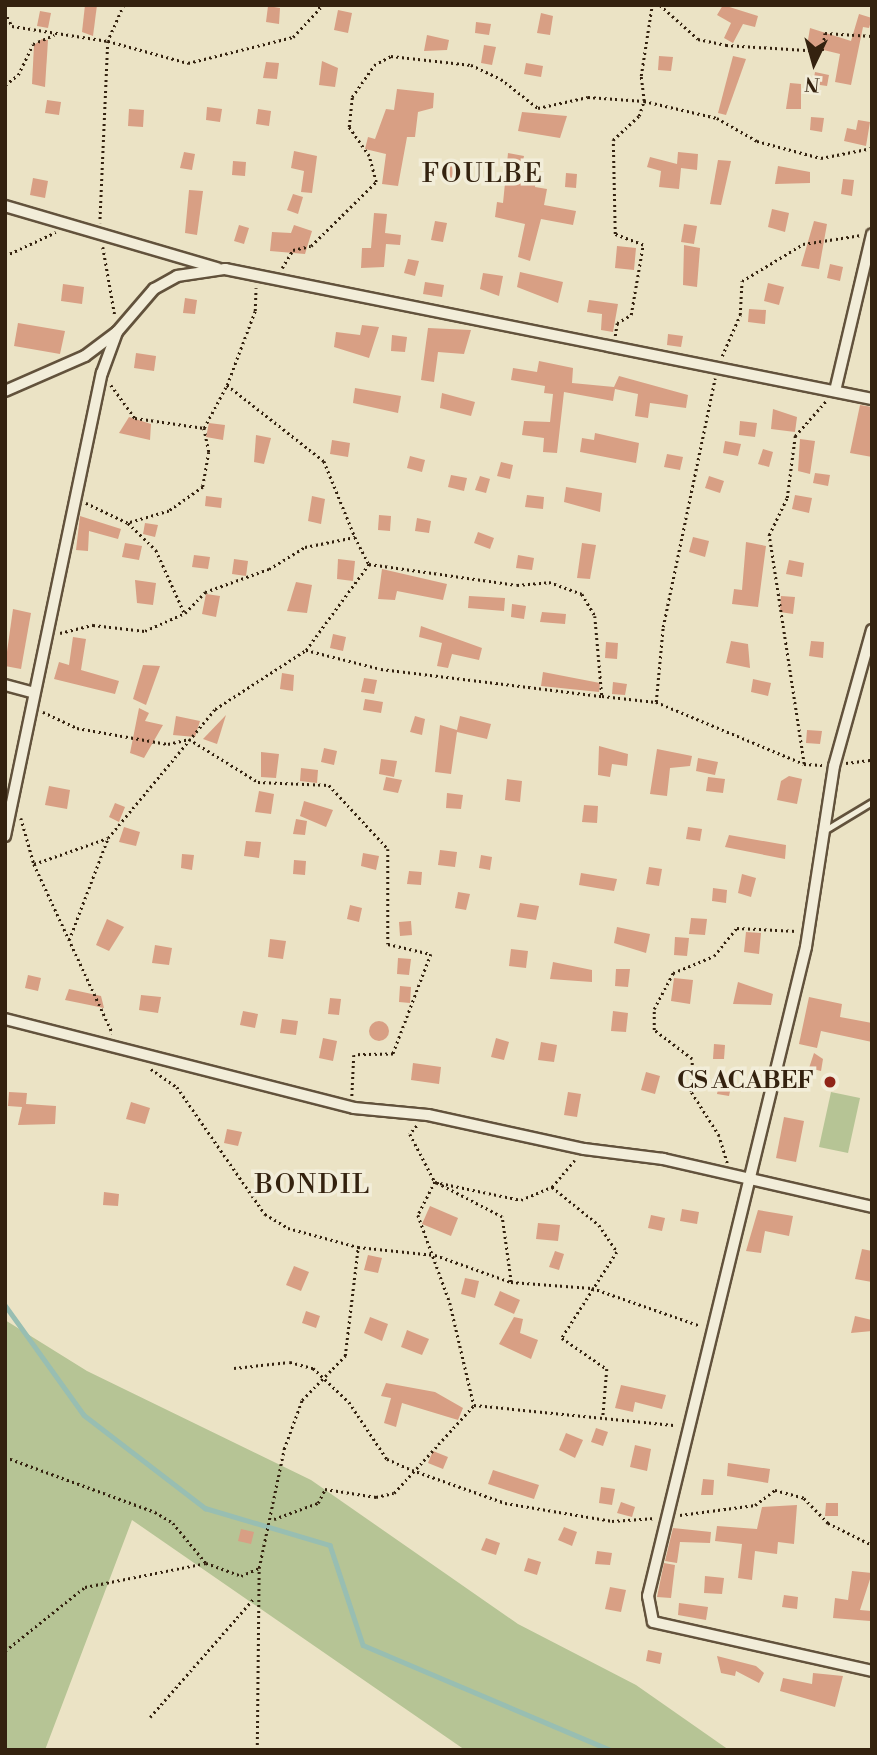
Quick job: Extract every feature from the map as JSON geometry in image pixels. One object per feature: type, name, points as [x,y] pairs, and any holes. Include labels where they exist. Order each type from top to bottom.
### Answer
[{"type":"street","points":[[5,206],[256,277],[872,399]]},
{"type":"street","points":[[835,391],[872,236]]},
{"type":"street","points":[[5,391],[85,356],[117,332],[154,289],[177,276],[225,269]]},
{"type":"street","points":[[5,836],[74,490],[102,373],[117,332]]},
{"type":"street","points":[[872,630],[834,766],[809,932],[746,1178],[692,1426],[665,1517],[649,1596],[653,1622],[872,1671]]},
{"type":"street","points":[[5,685],[31,695]]},
{"type":"street","points":[[5,1019],[354,1108],[428,1115],[584,1149],[746,1178],[872,1207]]},
{"type":"lane","points":[[823,831],[872,802]]},
{"type":"path","points":[[117,332],[100,231],[108,41],[124,5]]},
{"type":"path","points":[[203,5],[238,5]]},
{"type":"path","points":[[5,12],[12,26],[108,41],[188,62],[217,59],[293,37],[321,7],[315,5]]},
{"type":"path","points":[[614,347],[617,323],[631,315],[643,246],[615,234],[613,140],[639,116],[644,101],[641,76],[652,5]]},
{"type":"path","points":[[660,5],[698,39],[726,45],[822,51],[825,33],[872,36]]},
{"type":"path","points":[[5,85],[18,75],[33,44],[55,34]]},
{"type":"path","points":[[274,281],[293,250],[312,246],[376,182],[369,156],[349,127],[352,97],[374,65],[391,56],[471,65],[501,79],[538,108],[588,97],[644,101],[717,118],[757,141],[821,158],[872,148]]},
{"type":"path","points":[[5,256],[69,226]]},
{"type":"path","points":[[656,702],[663,627],[717,367],[740,315],[742,281],[803,244],[824,244],[849,232],[872,236]]},
{"type":"path","points":[[128,523],[169,511],[203,487],[204,428],[227,385],[255,311],[256,277]]},
{"type":"path","points":[[102,373],[135,418],[204,428]]},
{"type":"path","points":[[227,385],[324,461],[369,564]]},
{"type":"path","points":[[804,764],[769,535],[787,498],[795,436],[835,391]]},
{"type":"path","points":[[74,490],[92,510],[128,523],[156,550],[185,613]]},
{"type":"path","points":[[43,635],[93,625],[145,631],[185,613],[205,592],[269,569],[305,547],[355,537]]},
{"type":"path","points":[[369,564],[517,585],[549,582],[582,594],[595,616],[602,696]]},
{"type":"path","points":[[69,940],[108,838],[215,709],[306,650],[369,564]]},
{"type":"path","points":[[306,650],[381,669],[656,702],[804,764],[834,766],[872,760]]},
{"type":"path","points":[[31,695],[48,719],[77,728],[168,744],[189,739],[258,782],[329,785],[388,849],[388,944],[431,954],[393,1054],[354,1055],[354,1108]]},
{"type":"path","points":[[20,814],[34,864],[69,940],[127,1052]]},
{"type":"path","points":[[34,864],[108,838]]},
{"type":"path","points":[[730,1176],[719,1136],[691,1091],[692,1059],[654,1030],[654,1009],[673,973],[714,956],[737,928],[809,932]]},
{"type":"path","points":[[147,1066],[177,1087],[200,1115],[265,1214],[288,1228],[358,1247],[435,1255],[511,1282],[592,1288],[711,1329]]},
{"type":"path","points":[[428,1115],[410,1134],[435,1182],[502,1217],[511,1282]]},
{"type":"path","points":[[435,1182],[521,1200],[552,1187],[584,1149]]},
{"type":"path","points":[[435,1182],[418,1215],[435,1255],[474,1405]]},
{"type":"path","points":[[552,1187],[599,1225],[617,1252],[562,1338],[607,1369],[603,1417]]},
{"type":"path","points":[[257,1750],[254,1695],[261,1652],[255,1597],[259,1569],[274,1519],[284,1450],[302,1400],[345,1356],[358,1247]]},
{"type":"path","points":[[234,1368],[290,1362],[313,1368],[349,1402],[387,1459],[412,1471],[505,1503],[612,1521],[665,1517],[755,1504],[775,1489],[804,1498],[828,1523],[872,1545]]},
{"type":"path","points":[[474,1405],[692,1426]]},
{"type":"path","points":[[274,1519],[318,1503],[325,1489],[376,1497],[394,1493],[474,1405]]},
{"type":"path","points":[[5,1457],[155,1512],[206,1563],[241,1576],[259,1569]]},
{"type":"path","points":[[5,1651],[85,1587],[206,1563]]},
{"type":"path","points":[[150,1717],[255,1597]]},
{"type":"green space","points":[[831,1092],[860,1098],[848,1153],[819,1147]]},
{"type":"green space","points":[[5,1320],[87,1371],[311,1480],[518,1624],[636,1685],[729,1750],[465,1750],[132,1520],[45,1750],[5,1750]]},
{"type":"building","points":[[85,5],[97,5],[93,36],[82,32]]},
{"type":"building","points":[[723,5],[758,16],[755,27],[743,24],[733,43],[724,38],[731,23],[717,15]]},
{"type":"building","points":[[268,6],[280,8],[279,24],[266,22]]},
{"type":"building","points":[[338,10],[352,13],[348,33],[334,30]]},
{"type":"building","points":[[40,11],[51,13],[48,28],[37,26]]},
{"type":"building","points":[[541,13],[553,16],[550,35],[537,33]]},
{"type":"building","points":[[859,14],[872,18],[869,28],[863,27],[851,85],[835,82],[840,54],[807,46],[810,28],[851,41]]},
{"type":"building","points":[[476,22],[491,24],[489,35],[475,33]]},
{"type":"building","points":[[427,35],[449,40],[447,50],[424,51]]},
{"type":"building","points":[[42,39],[48,40],[45,87],[32,84],[34,45]]},
{"type":"building","points":[[484,45],[496,47],[492,65],[481,63]]},
{"type":"building","points":[[659,56],[673,57],[671,71],[658,70]]},
{"type":"building","points":[[733,56],[746,59],[726,115],[718,113]]},
{"type":"building","points":[[322,61],[338,68],[335,87],[319,85]]},
{"type":"building","points":[[266,62],[279,63],[277,79],[263,78]]},
{"type":"building","points":[[526,63],[543,66],[541,77],[524,74]]},
{"type":"building","points":[[815,72],[829,75],[827,86],[813,84]]},
{"type":"building","points":[[790,83],[801,84],[801,109],[786,109]]},
{"type":"building","points":[[397,89],[434,93],[433,108],[418,112],[415,137],[407,137],[398,186],[382,184],[386,154],[365,149],[368,137],[375,139],[386,109],[394,110]]},
{"type":"building","points":[[47,100],[61,102],[59,115],[45,113]]},
{"type":"building","points":[[207,107],[222,109],[220,122],[206,120]]},
{"type":"building","points":[[129,109],[144,110],[143,127],[128,126]]},
{"type":"building","points":[[258,109],[271,111],[269,126],[256,124]]},
{"type":"building","points":[[522,112],[567,116],[560,138],[518,131]]},
{"type":"building","points":[[811,117],[824,118],[822,132],[810,130]]},
{"type":"building","points":[[858,120],[870,122],[866,146],[844,141],[847,128],[856,130]]},
{"type":"building","points":[[294,151],[317,156],[312,193],[301,192],[304,171],[291,168]]},
{"type":"building","points":[[184,152],[195,154],[192,170],[180,168]]},
{"type":"building","points":[[678,152],[698,154],[697,170],[681,168],[679,189],[659,187],[661,171],[647,167],[650,157],[677,164]]},
{"type":"building","points":[[508,153],[524,156],[520,175],[536,177],[535,187],[547,189],[544,205],[576,211],[573,225],[541,219],[530,261],[518,257],[525,224],[495,217],[497,202],[503,203]]},
{"type":"building","points":[[718,160],[731,161],[721,205],[710,204]]},
{"type":"building","points":[[233,161],[246,162],[245,176],[232,175]]},
{"type":"building","points":[[446,162],[456,165],[451,180],[441,177]]},
{"type":"building","points":[[778,166],[810,172],[810,183],[775,184]]},
{"type":"building","points":[[566,173],[577,174],[576,188],[565,187]]},
{"type":"building","points":[[33,178],[48,181],[45,198],[30,195]]},
{"type":"building","points":[[843,179],[854,180],[852,196],[841,194]]},
{"type":"building","points":[[189,190],[203,191],[197,235],[185,233]]},
{"type":"building","points":[[293,194],[303,197],[298,214],[287,210]]},
{"type":"building","points":[[772,209],[789,213],[785,232],[768,227]]},
{"type":"building","points":[[374,213],[387,214],[385,233],[401,235],[400,245],[386,244],[384,267],[361,268],[362,248],[371,248]]},
{"type":"building","points":[[435,221],[447,223],[443,242],[431,240]]},
{"type":"building","points":[[814,221],[827,224],[819,269],[801,266]]},
{"type":"building","points":[[684,224],[697,226],[694,244],[681,242]]},
{"type":"building","points":[[239,225],[249,228],[244,244],[234,241]]},
{"type":"building","points":[[294,225],[312,231],[305,254],[270,251],[272,232],[291,233]]},
{"type":"building","points":[[684,245],[700,248],[697,287],[683,285]]},
{"type":"building","points":[[617,246],[636,248],[634,270],[615,268]]},
{"type":"building","points":[[408,259],[419,261],[415,276],[404,273]]},
{"type":"building","points":[[830,264],[843,267],[840,281],[827,278]]},
{"type":"building","points":[[520,272],[563,282],[558,303],[517,287]]},
{"type":"building","points":[[483,273],[503,276],[499,296],[480,289]]},
{"type":"building","points":[[425,282],[444,285],[442,297],[423,294]]},
{"type":"building","points":[[768,283],[784,287],[779,305],[764,301]]},
{"type":"building","points":[[63,284],[84,287],[82,304],[61,301]]},
{"type":"building","points":[[185,298],[197,300],[195,314],[183,313]]},
{"type":"building","points":[[589,300],[618,304],[613,332],[601,330],[602,314],[587,312]]},
{"type":"building","points":[[749,309],[766,310],[765,324],[748,322]]},
{"type":"building","points":[[18,323],[65,331],[60,354],[14,346]]},
{"type":"building","points":[[362,325],[379,327],[369,358],[334,347],[336,332],[360,335]]},
{"type":"building","points":[[428,328],[471,330],[464,354],[438,352],[434,382],[421,380]]},
{"type":"building","points":[[668,334],[683,336],[681,347],[667,345]]},
{"type":"building","points":[[392,335],[407,337],[405,352],[391,351]]},
{"type":"building","points":[[136,353],[156,356],[154,371],[134,368]]},
{"type":"building","points":[[539,361],[573,368],[572,383],[614,387],[619,376],[688,395],[686,408],[650,403],[648,418],[635,416],[638,394],[615,389],[613,401],[564,392],[557,453],[543,452],[544,438],[522,435],[524,421],[550,422],[553,394],[544,393],[545,386],[511,380],[513,368],[537,372]]},
{"type":"building","points":[[355,388],[401,396],[398,413],[353,403]]},
{"type":"building","points":[[442,393],[475,402],[471,416],[440,408]]},
{"type":"building","points":[[860,405],[872,407],[872,457],[850,453]]},
{"type":"building","points":[[773,409],[797,417],[795,432],[771,429]]},
{"type":"building","points":[[129,417],[151,424],[150,440],[119,433]]},
{"type":"building","points":[[740,421],[757,423],[755,437],[739,435]]},
{"type":"building","points":[[209,423],[225,425],[223,440],[206,437]]},
{"type":"building","points":[[595,433],[639,443],[636,463],[580,452],[582,438],[594,440]]},
{"type":"building","points":[[256,435],[271,438],[264,464],[254,462]]},
{"type":"building","points":[[800,439],[815,441],[810,474],[798,471]]},
{"type":"building","points":[[332,440],[350,443],[348,457],[330,454]]},
{"type":"building","points":[[725,441],[741,444],[738,456],[723,453]]},
{"type":"building","points":[[763,449],[773,452],[769,467],[758,464]]},
{"type":"building","points":[[667,454],[683,457],[680,470],[664,467]]},
{"type":"building","points":[[410,456],[425,460],[422,472],[407,468]]},
{"type":"building","points":[[501,462],[513,465],[510,479],[497,476]]},
{"type":"building","points":[[815,473],[830,475],[828,486],[813,483]]},
{"type":"building","points":[[451,475],[467,478],[464,491],[448,487]]},
{"type":"building","points":[[480,476],[490,479],[486,493],[475,490]]},
{"type":"building","points":[[709,476],[724,481],[720,493],[705,488]]},
{"type":"building","points":[[566,487],[602,493],[600,512],[564,502]]},
{"type":"building","points":[[527,495],[544,497],[543,509],[525,507]]},
{"type":"building","points":[[795,495],[812,498],[809,513],[792,509]]},
{"type":"building","points":[[206,496],[222,498],[221,508],[205,506]]},
{"type":"building","points":[[312,496],[325,499],[321,524],[308,521]]},
{"type":"building","points":[[379,515],[391,516],[390,531],[378,530]]},
{"type":"building","points":[[80,516],[121,529],[118,539],[89,531],[88,551],[76,550]]},
{"type":"building","points":[[417,518],[431,521],[429,533],[415,531]]},
{"type":"building","points":[[145,523],[158,525],[155,537],[143,534]]},
{"type":"building","points":[[478,532],[494,538],[490,549],[474,543]]},
{"type":"building","points":[[693,537],[709,541],[705,557],[689,552]]},
{"type":"building","points":[[746,542],[766,546],[758,607],[732,604],[734,589],[742,590]]},
{"type":"building","points":[[125,543],[142,546],[139,560],[122,557]]},
{"type":"building","points":[[582,543],[596,545],[590,579],[577,578]]},
{"type":"building","points":[[194,555],[210,557],[208,569],[192,567]]},
{"type":"building","points":[[518,555],[534,558],[532,570],[516,568]]},
{"type":"building","points":[[234,559],[248,561],[246,576],[232,574]]},
{"type":"building","points":[[338,559],[355,561],[353,581],[337,579]]},
{"type":"building","points":[[789,560],[804,563],[802,577],[786,574]]},
{"type":"building","points":[[382,569],[447,584],[443,600],[397,591],[395,600],[378,599]]},
{"type":"building","points":[[135,580],[156,583],[153,605],[137,603]]},
{"type":"building","points":[[296,582],[312,585],[307,613],[287,611]]},
{"type":"building","points":[[206,594],[220,596],[216,617],[202,614]]},
{"type":"building","points":[[469,596],[505,598],[504,611],[468,608]]},
{"type":"building","points":[[781,596],[795,597],[793,614],[780,612]]},
{"type":"building","points":[[512,604],[526,606],[524,619],[511,617]]},
{"type":"building","points":[[13,609],[31,613],[21,669],[5,666]]},
{"type":"building","points":[[542,612],[566,614],[565,624],[540,622]]},
{"type":"building","points":[[421,626],[482,648],[479,660],[452,654],[448,668],[437,666],[442,643],[419,637]]},
{"type":"building","points":[[333,634],[346,637],[343,651],[330,648]]},
{"type":"building","points":[[73,637],[86,639],[81,670],[119,681],[115,694],[54,679],[59,662],[69,665]]},
{"type":"building","points":[[731,641],[748,644],[750,668],[726,663]]},
{"type":"building","points":[[811,641],[824,642],[823,658],[809,656]]},
{"type":"building","points":[[606,642],[618,643],[617,659],[605,658]]},
{"type":"building","points":[[143,665],[160,666],[146,705],[133,699]]},
{"type":"building","points":[[543,672],[600,683],[599,692],[541,686]]},
{"type":"building","points":[[282,673],[294,675],[293,691],[280,689]]},
{"type":"building","points":[[364,678],[377,680],[374,694],[361,692]]},
{"type":"building","points":[[753,679],[771,683],[768,696],[751,692]]},
{"type":"building","points":[[613,682],[627,684],[625,695],[612,694]]},
{"type":"building","points":[[365,699],[383,702],[381,713],[363,710]]},
{"type":"building","points":[[139,708],[149,713],[145,721],[163,725],[144,758],[130,753]]},
{"type":"building","points":[[226,715],[217,744],[203,739]]},
{"type":"building","points":[[176,716],[200,721],[195,737],[173,735]]},
{"type":"building","points":[[415,716],[425,719],[422,735],[410,732]]},
{"type":"building","points":[[460,716],[491,724],[487,739],[457,732],[451,774],[435,772],[440,725],[457,730]]},
{"type":"building","points":[[807,730],[822,731],[820,744],[806,743]]},
{"type":"building","points":[[599,746],[628,754],[627,766],[612,764],[610,777],[598,775]]},
{"type":"building","points":[[324,748],[337,751],[334,765],[321,762]]},
{"type":"building","points":[[657,749],[692,756],[690,766],[670,768],[667,796],[650,794]]},
{"type":"building","points":[[261,752],[279,754],[276,778],[261,777]]},
{"type":"building","points":[[698,758],[718,762],[715,775],[696,771]]},
{"type":"building","points":[[381,759],[397,761],[394,777],[379,774]]},
{"type":"building","points":[[301,768],[318,770],[317,783],[300,781]]},
{"type":"building","points":[[789,776],[802,779],[797,804],[777,800],[781,781]]},
{"type":"building","points":[[386,777],[402,780],[398,793],[383,790]]},
{"type":"building","points":[[708,777],[725,779],[723,793],[706,791]]},
{"type":"building","points":[[507,779],[522,781],[520,802],[505,800]]},
{"type":"building","points":[[49,786],[70,790],[67,809],[45,805]]},
{"type":"building","points":[[259,791],[274,794],[271,814],[255,812]]},
{"type":"building","points":[[447,793],[463,795],[461,809],[446,808]]},
{"type":"building","points":[[304,801],[333,810],[326,827],[300,816]]},
{"type":"building","points":[[115,803],[125,807],[119,822],[109,817]]},
{"type":"building","points":[[584,805],[598,806],[597,823],[582,822]]},
{"type":"building","points":[[296,819],[307,821],[305,835],[293,834]]},
{"type":"building","points":[[124,827],[140,832],[136,846],[119,842]]},
{"type":"building","points":[[688,827],[702,829],[700,841],[686,839]]},
{"type":"building","points":[[729,835],[786,845],[785,859],[725,847]]},
{"type":"building","points":[[246,841],[261,842],[259,858],[244,856]]},
{"type":"building","points":[[440,850],[457,852],[455,867],[438,865]]},
{"type":"building","points":[[363,853],[379,856],[376,870],[361,866]]},
{"type":"building","points":[[182,854],[194,855],[192,870],[181,868]]},
{"type":"building","points":[[481,855],[492,857],[490,870],[479,868]]},
{"type":"building","points":[[294,860],[306,861],[305,875],[293,874]]},
{"type":"building","points":[[649,867],[662,869],[659,886],[646,884]]},
{"type":"building","points":[[409,871],[422,872],[421,885],[407,884]]},
{"type":"building","points":[[581,873],[617,879],[614,891],[579,885]]},
{"type":"building","points":[[742,874],[756,878],[751,897],[738,893]]},
{"type":"building","points":[[713,888],[727,890],[726,903],[712,901]]},
{"type":"building","points":[[458,892],[470,894],[466,910],[455,908]]},
{"type":"building","points":[[520,903],[539,906],[536,920],[517,917]]},
{"type":"building","points":[[350,905],[362,908],[359,922],[347,919]]},
{"type":"building","points":[[691,918],[707,919],[705,935],[689,934]]},
{"type":"building","points":[[107,919],[124,927],[109,951],[96,945]]},
{"type":"building","points":[[411,921],[412,935],[400,936],[399,922]]},
{"type":"building","points":[[617,927],[650,934],[646,953],[614,943]]},
{"type":"building","points":[[746,932],[761,933],[759,954],[744,952]]},
{"type":"building","points":[[675,937],[689,938],[687,956],[674,955]]},
{"type":"building","points":[[270,939],[286,941],[283,959],[268,957]]},
{"type":"building","points":[[155,945],[172,948],[169,965],[152,963]]},
{"type":"building","points":[[511,949],[528,951],[526,968],[509,966]]},
{"type":"building","points":[[398,958],[411,959],[409,975],[397,974]]},
{"type":"building","points":[[553,962],[592,970],[592,982],[550,979]]},
{"type":"building","points":[[616,969],[630,969],[628,987],[615,986]]},
{"type":"building","points":[[28,975],[41,978],[38,991],[25,988]]},
{"type":"building","points":[[674,978],[693,980],[690,1004],[671,1001]]},
{"type":"building","points":[[738,982],[773,994],[771,1005],[733,1004]]},
{"type":"building","points":[[400,986],[411,987],[410,1003],[399,1002]]},
{"type":"building","points":[[69,989],[101,996],[104,1008],[65,1000]]},
{"type":"building","points":[[141,995],[161,997],[158,1013],[139,1010]]},
{"type":"building","points":[[809,997],[842,1004],[840,1017],[872,1023],[872,1042],[821,1031],[817,1048],[799,1044]]},
{"type":"building","points":[[330,998],[341,999],[339,1015],[328,1014]]},
{"type":"building","points":[[243,1011],[258,1014],[255,1028],[240,1025]]},
{"type":"building","points":[[613,1011],[628,1013],[626,1032],[611,1031]]},
{"type":"building","points":[[282,1019],[298,1021],[296,1035],[280,1033]]},
{"type":"building","points":[[375,1021],[383,1021],[389,1031],[383,1041],[375,1041],[369,1035],[369,1027]]},
{"type":"building","points":[[323,1038],[337,1041],[333,1061],[319,1058]]},
{"type":"building","points":[[496,1038],[509,1042],[504,1060],[491,1057]]},
{"type":"building","points":[[541,1042],[557,1045],[554,1062],[538,1060]]},
{"type":"building","points":[[714,1044],[725,1045],[724,1059],[713,1059]]},
{"type":"building","points":[[814,1053],[823,1059],[821,1071],[809,1068]]},
{"type":"building","points":[[413,1063],[441,1067],[439,1084],[411,1080]]},
{"type":"building","points":[[646,1072],[660,1076],[655,1094],[641,1090]]},
{"type":"building","points":[[720,1080],[732,1082],[729,1096],[717,1094]]},
{"type":"building","points":[[9,1092],[27,1093],[26,1104],[56,1106],[55,1124],[18,1125],[22,1107],[8,1106]]},
{"type":"building","points":[[568,1092],[581,1094],[577,1117],[564,1115]]},
{"type":"building","points":[[131,1102],[150,1108],[145,1124],[126,1119]]},
{"type":"building","points":[[784,1117],[804,1121],[796,1162],[776,1158]]},
{"type":"building","points":[[227,1129],[242,1132],[238,1146],[224,1143]]},
{"type":"building","points":[[104,1192],[119,1194],[118,1206],[103,1205]]},
{"type":"building","points":[[430,1206],[458,1218],[451,1236],[422,1224]]},
{"type":"building","points":[[682,1209],[699,1212],[697,1224],[680,1221]]},
{"type":"building","points":[[758,1210],[793,1216],[789,1236],[765,1231],[761,1253],[746,1251]]},
{"type":"building","points":[[651,1215],[665,1218],[662,1231],[648,1228]]},
{"type":"building","points":[[538,1223],[560,1225],[558,1241],[536,1239]]},
{"type":"building","points":[[862,1249],[872,1251],[872,1282],[855,1279]]},
{"type":"building","points":[[555,1251],[564,1254],[559,1270],[549,1267]]},
{"type":"building","points":[[368,1255],[382,1258],[378,1273],[364,1270]]},
{"type":"building","points":[[294,1266],[309,1272],[301,1291],[286,1285]]},
{"type":"building","points":[[465,1278],[479,1281],[475,1298],[461,1294]]},
{"type":"building","points":[[500,1291],[520,1300],[514,1314],[494,1305]]},
{"type":"building","points":[[306,1311],[320,1316],[316,1328],[302,1323]]},
{"type":"building","points":[[855,1316],[872,1320],[872,1331],[851,1333]]},
{"type":"building","points":[[370,1317],[388,1324],[382,1341],[364,1333]]},
{"type":"building","points":[[514,1317],[523,1319],[520,1333],[538,1340],[531,1359],[499,1344]]},
{"type":"building","points":[[407,1330],[429,1339],[422,1355],[401,1347]]},
{"type":"building","points":[[386,1383],[435,1392],[463,1408],[458,1420],[402,1403],[396,1427],[384,1423],[391,1398],[381,1396]]},
{"type":"building","points":[[621,1385],[666,1395],[662,1409],[635,1402],[633,1412],[615,1408]]},
{"type":"building","points":[[596,1428],[608,1432],[603,1446],[591,1442]]},
{"type":"building","points":[[566,1433],[583,1440],[575,1458],[559,1450]]},
{"type":"building","points":[[635,1445],[651,1449],[647,1471],[630,1467]]},
{"type":"building","points":[[433,1451],[448,1457],[443,1469],[428,1463]]},
{"type":"building","points":[[728,1463],[770,1469],[768,1483],[727,1476]]},
{"type":"building","points":[[493,1470],[539,1485],[534,1499],[488,1484]]},
{"type":"building","points":[[703,1479],[714,1480],[713,1495],[701,1495]]},
{"type":"building","points":[[601,1487],[615,1489],[612,1505],[599,1503]]},
{"type":"building","points":[[621,1502],[635,1507],[632,1517],[617,1513]]},
{"type":"building","points":[[826,1503],[838,1503],[838,1516],[825,1516]]},
{"type":"building","points":[[797,1505],[794,1544],[778,1542],[777,1554],[755,1551],[752,1580],[738,1578],[742,1544],[715,1541],[717,1526],[757,1529],[762,1507]]},
{"type":"building","points":[[564,1527],[577,1532],[572,1546],[558,1540]]},
{"type":"building","points":[[673,1528],[711,1532],[710,1543],[680,1542],[677,1563],[665,1561]]},
{"type":"building","points":[[241,1529],[254,1532],[251,1544],[238,1541]]},
{"type":"building","points":[[486,1538],[500,1543],[496,1555],[481,1550]]},
{"type":"building","points":[[597,1551],[612,1553],[610,1565],[595,1564]]},
{"type":"building","points":[[528,1558],[541,1562],[537,1575],[524,1571]]},
{"type":"building","points":[[664,1563],[675,1565],[671,1598],[657,1597]]},
{"type":"building","points":[[852,1571],[872,1573],[860,1610],[871,1611],[870,1621],[833,1618],[835,1598],[848,1600]]},
{"type":"building","points":[[705,1576],[724,1578],[722,1594],[704,1593]]},
{"type":"building","points":[[610,1587],[626,1590],[621,1612],[605,1609]]},
{"type":"building","points":[[784,1595],[798,1597],[797,1609],[782,1607]]},
{"type":"building","points":[[679,1603],[708,1607],[706,1620],[678,1615]]},
{"type":"building","points":[[648,1650],[662,1653],[660,1664],[646,1661]]},
{"type":"building","points":[[717,1656],[756,1666],[764,1673],[759,1683],[736,1671],[735,1676],[721,1673]]},
{"type":"building","points":[[813,1673],[843,1676],[835,1707],[780,1691],[783,1678],[812,1684]]},
{"type":"waterway","points":[[5,1305],[84,1415],[205,1508],[330,1545],[363,1645],[610,1750]]},
{"type":"place","name":"CS ACABEF","points":[[830,1082]]},
{"type":"district","name":"FOULBE","points":[[483,175]]},
{"type":"district","name":"BONDIL","points":[[313,1186]]}]
